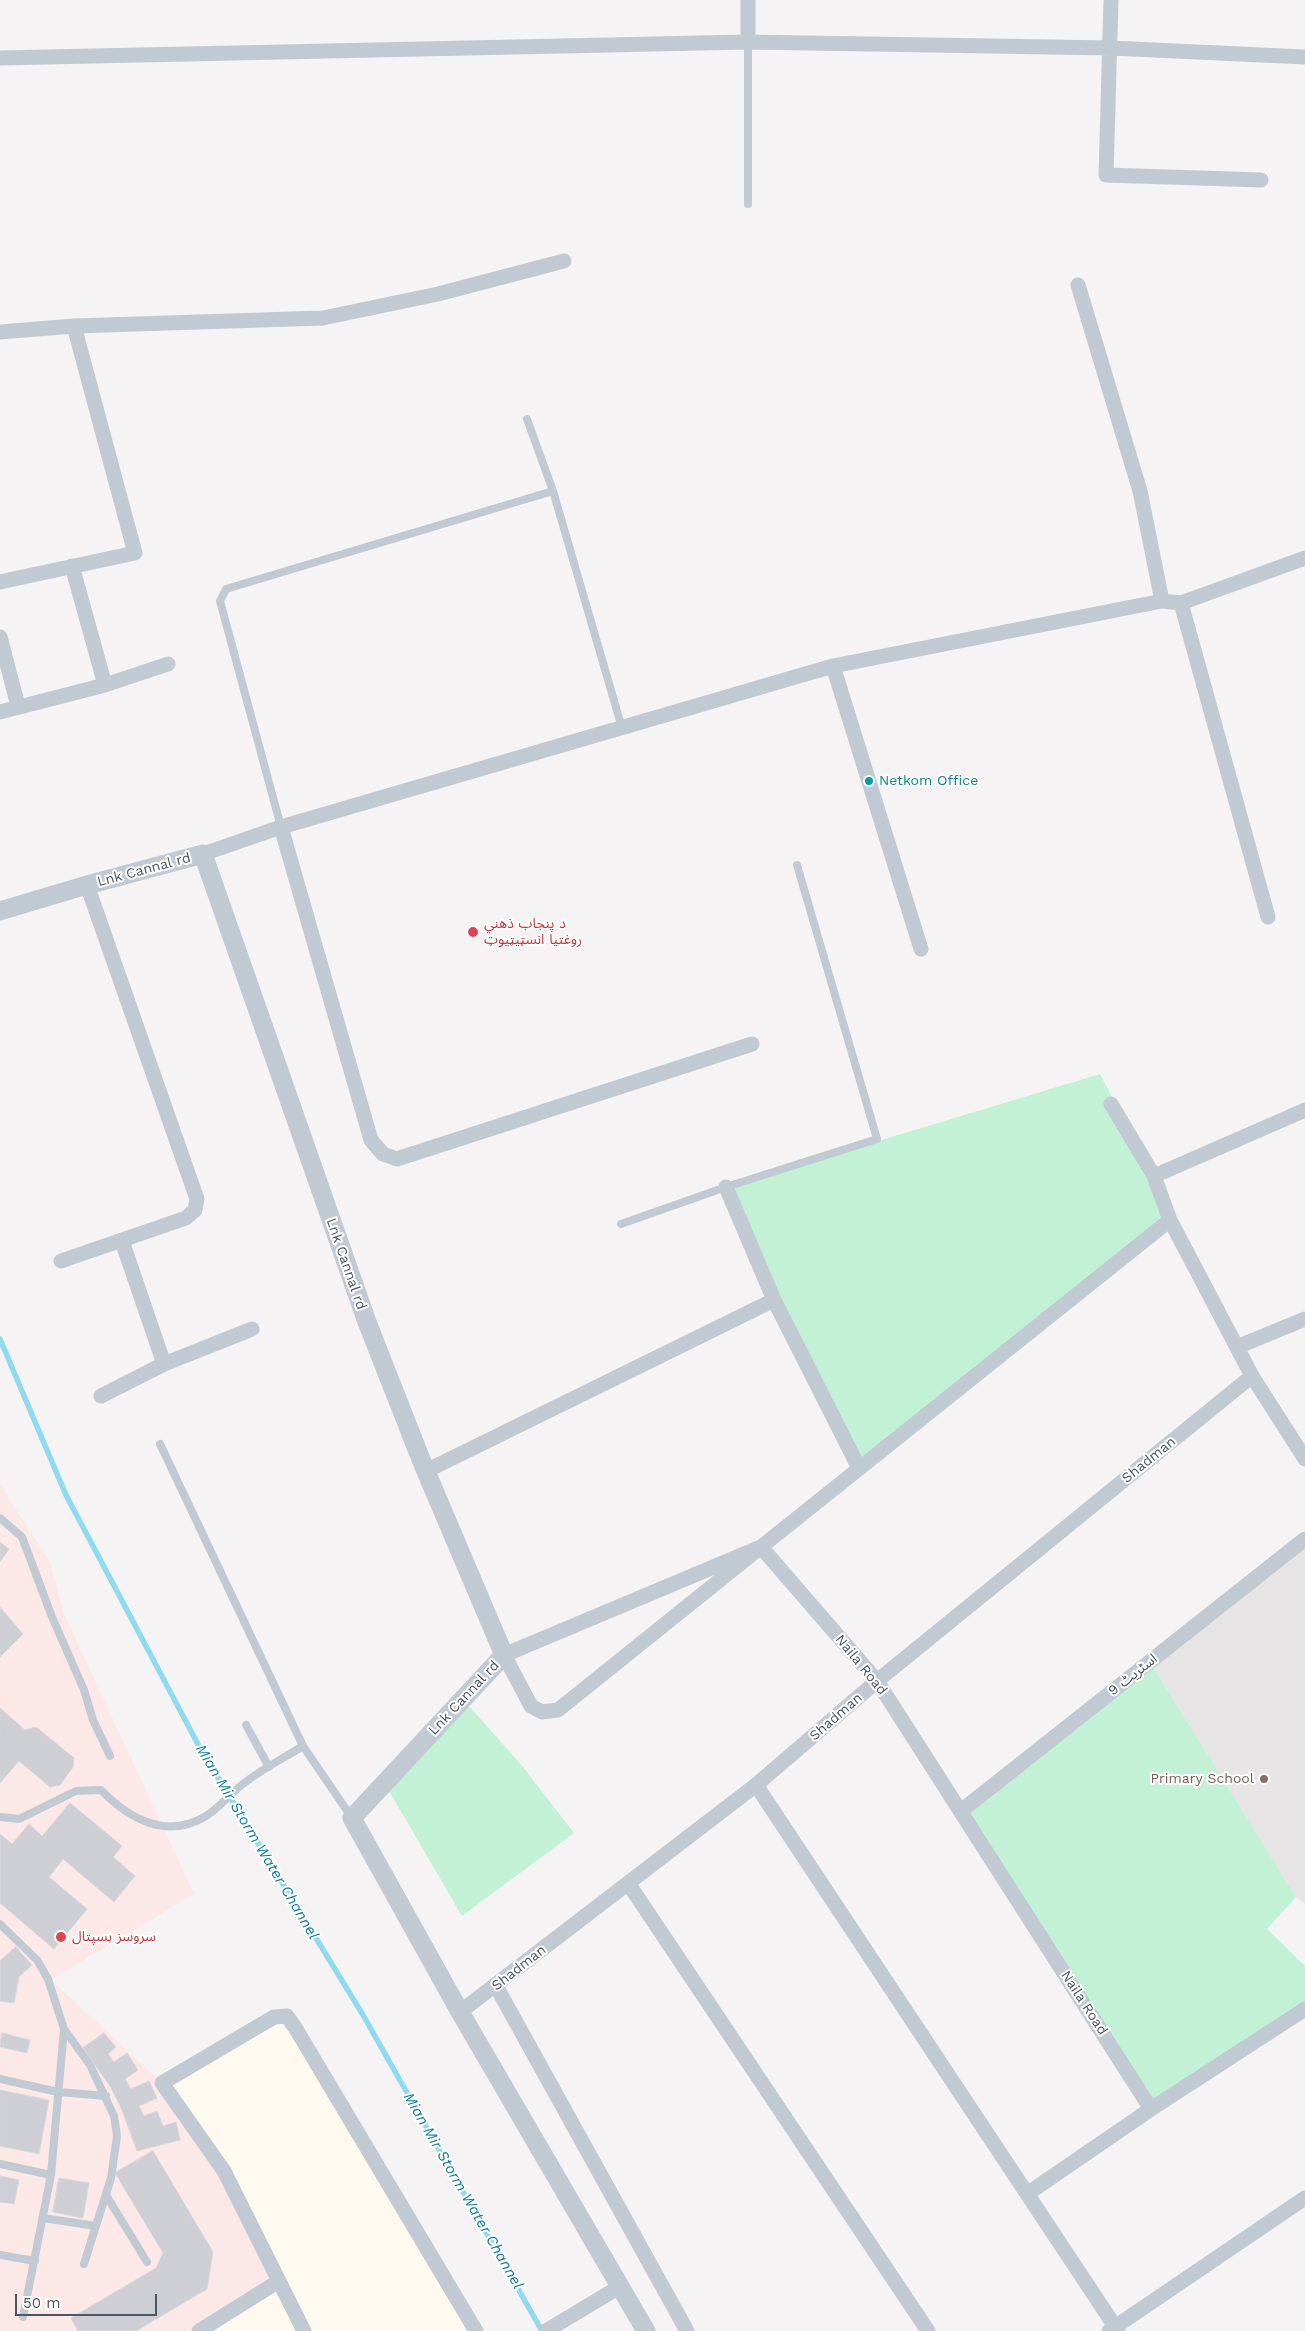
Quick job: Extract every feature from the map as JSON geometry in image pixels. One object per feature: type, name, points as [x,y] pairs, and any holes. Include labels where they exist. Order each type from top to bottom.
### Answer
[{"type":"street","points":[[748,0],[748,42]]},
{"type":"street","points":[[1111,0],[1106,175],[1261,180]]},
{"type":"street","points":[[0,58],[748,42],[1111,48],[1305,56]]},
{"type":"street","points":[[0,332],[74,326],[323,318],[438,294],[564,261]]},
{"type":"street","points":[[1078,285],[1140,491],[1162,601]]},
{"type":"street","points":[[0,582],[135,553],[74,326]]},
{"type":"street","points":[[203,854],[281,827],[833,666],[1162,601],[1181,603],[1305,558]]},
{"type":"street","points":[[72,566],[105,685]]},
{"type":"street","points":[[1181,603],[1268,917]]},
{"type":"street","points":[[0,637],[18,706]]},
{"type":"street","points":[[0,712],[105,685],[168,664]]},
{"type":"street","points":[[833,666],[921,949]]},
{"type":"street","points":[[281,827],[371,1140],[384,1154],[397,1159],[752,1044]]},
{"type":"street","name":"Lnk Cannal rd","points":[[0,911],[87,885],[203,854],[367,1322],[426,1471],[504,1655],[352,1818]]},
{"type":"street","points":[[61,1261],[122,1242],[186,1218],[195,1210],[197,1199],[87,885]]},
{"type":"street","points":[[1111,1104],[1154,1176],[1170,1220],[1252,1376],[1305,1459]]},
{"type":"street","points":[[1154,1176],[1305,1110]]},
{"type":"street","points":[[726,1187],[774,1300],[860,1468]]},
{"type":"street","points":[[760,1547],[504,1655],[531,1706],[542,1712],[558,1710],[1170,1220]]},
{"type":"street","points":[[122,1242],[164,1364]]},
{"type":"street","points":[[426,1471],[774,1300]]},
{"type":"street","points":[[1237,1347],[1305,1319]]},
{"type":"street","points":[[100,1396],[164,1364],[252,1329]]},
{"type":"street","name":"Shadman","points":[[460,2012],[756,1785],[877,1681],[1252,1376]]},
{"type":"street","name":"اسٹریٹ 9","points":[[960,1811],[1305,1539]]},
{"type":"street","name":"Naila Road","points":[[760,1547],[877,1681],[1151,2109]]},
{"type":"street","points":[[756,1785],[1027,2194],[1114,2330],[1305,2198]]},
{"type":"street","points":[[352,1818],[460,2012],[646,2331]]},
{"type":"street","points":[[628,1883],[928,2331]]},
{"type":"street","points":[[496,1986],[687,2331]]},
{"type":"street","points":[[1027,2194],[1151,2109],[1305,2009]]},
{"type":"street","points":[[304,2331],[224,2171],[162,2082],[274,2017],[287,2016],[476,2331]]},
{"type":"street","points":[[199,2331],[279,2281]]},
{"type":"street","points":[[546,2331],[621,2286]]},
{"type":"lane","points":[[748,42],[748,204]]},
{"type":"lane","points":[[528,419],[553,492],[622,728]]},
{"type":"lane","points":[[281,827],[220,601],[226,589],[553,492]]},
{"type":"lane","points":[[621,1224],[726,1187],[877,1140],[798,865]]},
{"type":"lane","points":[[160,1444],[303,1746],[352,1818]]},
{"type":"lane","points":[[0,1518],[22,1537],[52,1617],[84,1690],[93,1720],[110,1756]]},
{"type":"lane","points":[[246,1725],[269,1767]]},
{"type":"lane","points":[[0,1817],[19,1819],[76,1791],[100,1790],[118,1807],[138,1818],[166,1828],[185,1827],[207,1816],[247,1780],[303,1746]]},
{"type":"lane","points":[[0,1924],[37,1960],[48,1979],[64,2029],[90,2065],[114,2116],[117,2136],[115,2157],[106,2195],[84,2264]]},
{"type":"lane","points":[[23,2317],[35,2262],[50,2175],[64,2029]]},
{"type":"lane","points":[[0,2079],[58,2092],[106,2096]]},
{"type":"lane","points":[[0,2164],[50,2175]]},
{"type":"lane","points":[[106,2195],[147,2262]]},
{"type":"lane","points":[[43,2218],[96,2226]]},
{"type":"lane","points":[[0,2255],[35,2262]]},
{"type":"shaded area","name":"سروسز ہسپتال","points":[[0,1485],[50,1562],[64,1614],[194,1894],[51,1980],[162,2083],[224,2171],[279,2281],[200,2331],[0,2331]]},
{"type":"shaded area","name":"Primary School","points":[[1305,1539],[1305,1904],[1296,1897],[1150,1662]]},
{"type":"shaded area","points":[[287,2016],[476,2331],[201,2331],[162,2083]]},
{"type":"green space","points":[[1100,1074],[1154,1176],[1170,1220],[859,1468],[726,1187]]},
{"type":"green space","points":[[1150,1662],[1296,1897],[1267,1929],[1305,1966],[1305,2009],[1151,2109],[961,1811]]},
{"type":"green space","points":[[463,1699],[523,1767],[574,1833],[462,1916],[382,1779]]},
{"type":"building","points":[[0,1542],[9,1549],[0,1562]]},
{"type":"building","points":[[0,1607],[23,1634],[0,1657]]},
{"type":"building","points":[[0,1708],[25,1730],[36,1727],[74,1758],[73,1767],[60,1785],[50,1787],[19,1761],[0,1783]]},
{"type":"building","points":[[70,1803],[122,1846],[113,1857],[135,1876],[114,1902],[63,1859],[49,1877],[87,1909],[54,1949],[0,1903],[0,1834],[12,1844],[29,1824],[42,1836]]},
{"type":"building","points":[[16,1947],[32,1965],[19,1977],[14,2003],[0,2001],[0,1961]]},
{"type":"building","points":[[2,2033],[30,2040],[27,2053],[0,2047]]},
{"type":"building","points":[[104,2033],[116,2047],[108,2054],[114,2062],[127,2053],[138,2070],[125,2079],[131,2089],[149,2081],[157,2098],[139,2106],[144,2116],[157,2111],[163,2126],[176,2122],[180,2140],[137,2151],[122,2110],[110,2086],[83,2048]]},
{"type":"building","points":[[0,2090],[49,2100],[39,2154],[0,2146]]},
{"type":"building","points":[[153,2151],[213,2252],[207,2289],[136,2331],[78,2331],[71,2318],[156,2268],[163,2253],[115,2173]]},
{"type":"building","points":[[0,2176],[19,2180],[14,2204],[0,2202]]},
{"type":"building","points":[[59,2178],[89,2183],[83,2218],[53,2212]]},
{"type":"waterway","name":"Mian Mir Storm Water Channel","points":[[0,1339],[66,1495],[200,1748],[363,2015],[542,2331]]},
{"type":"place","name":"Netkom Office","points":[[869,781]]},
{"type":"place","name":"د پنجاب ذهني روغتیا انسټیټیوټ","points":[[473,932]]},
{"type":"place","name":"Primary School","points":[[1264,1779]]},
{"type":"place","name":"سروسز ہسپتال","points":[[61,1937]]}]
